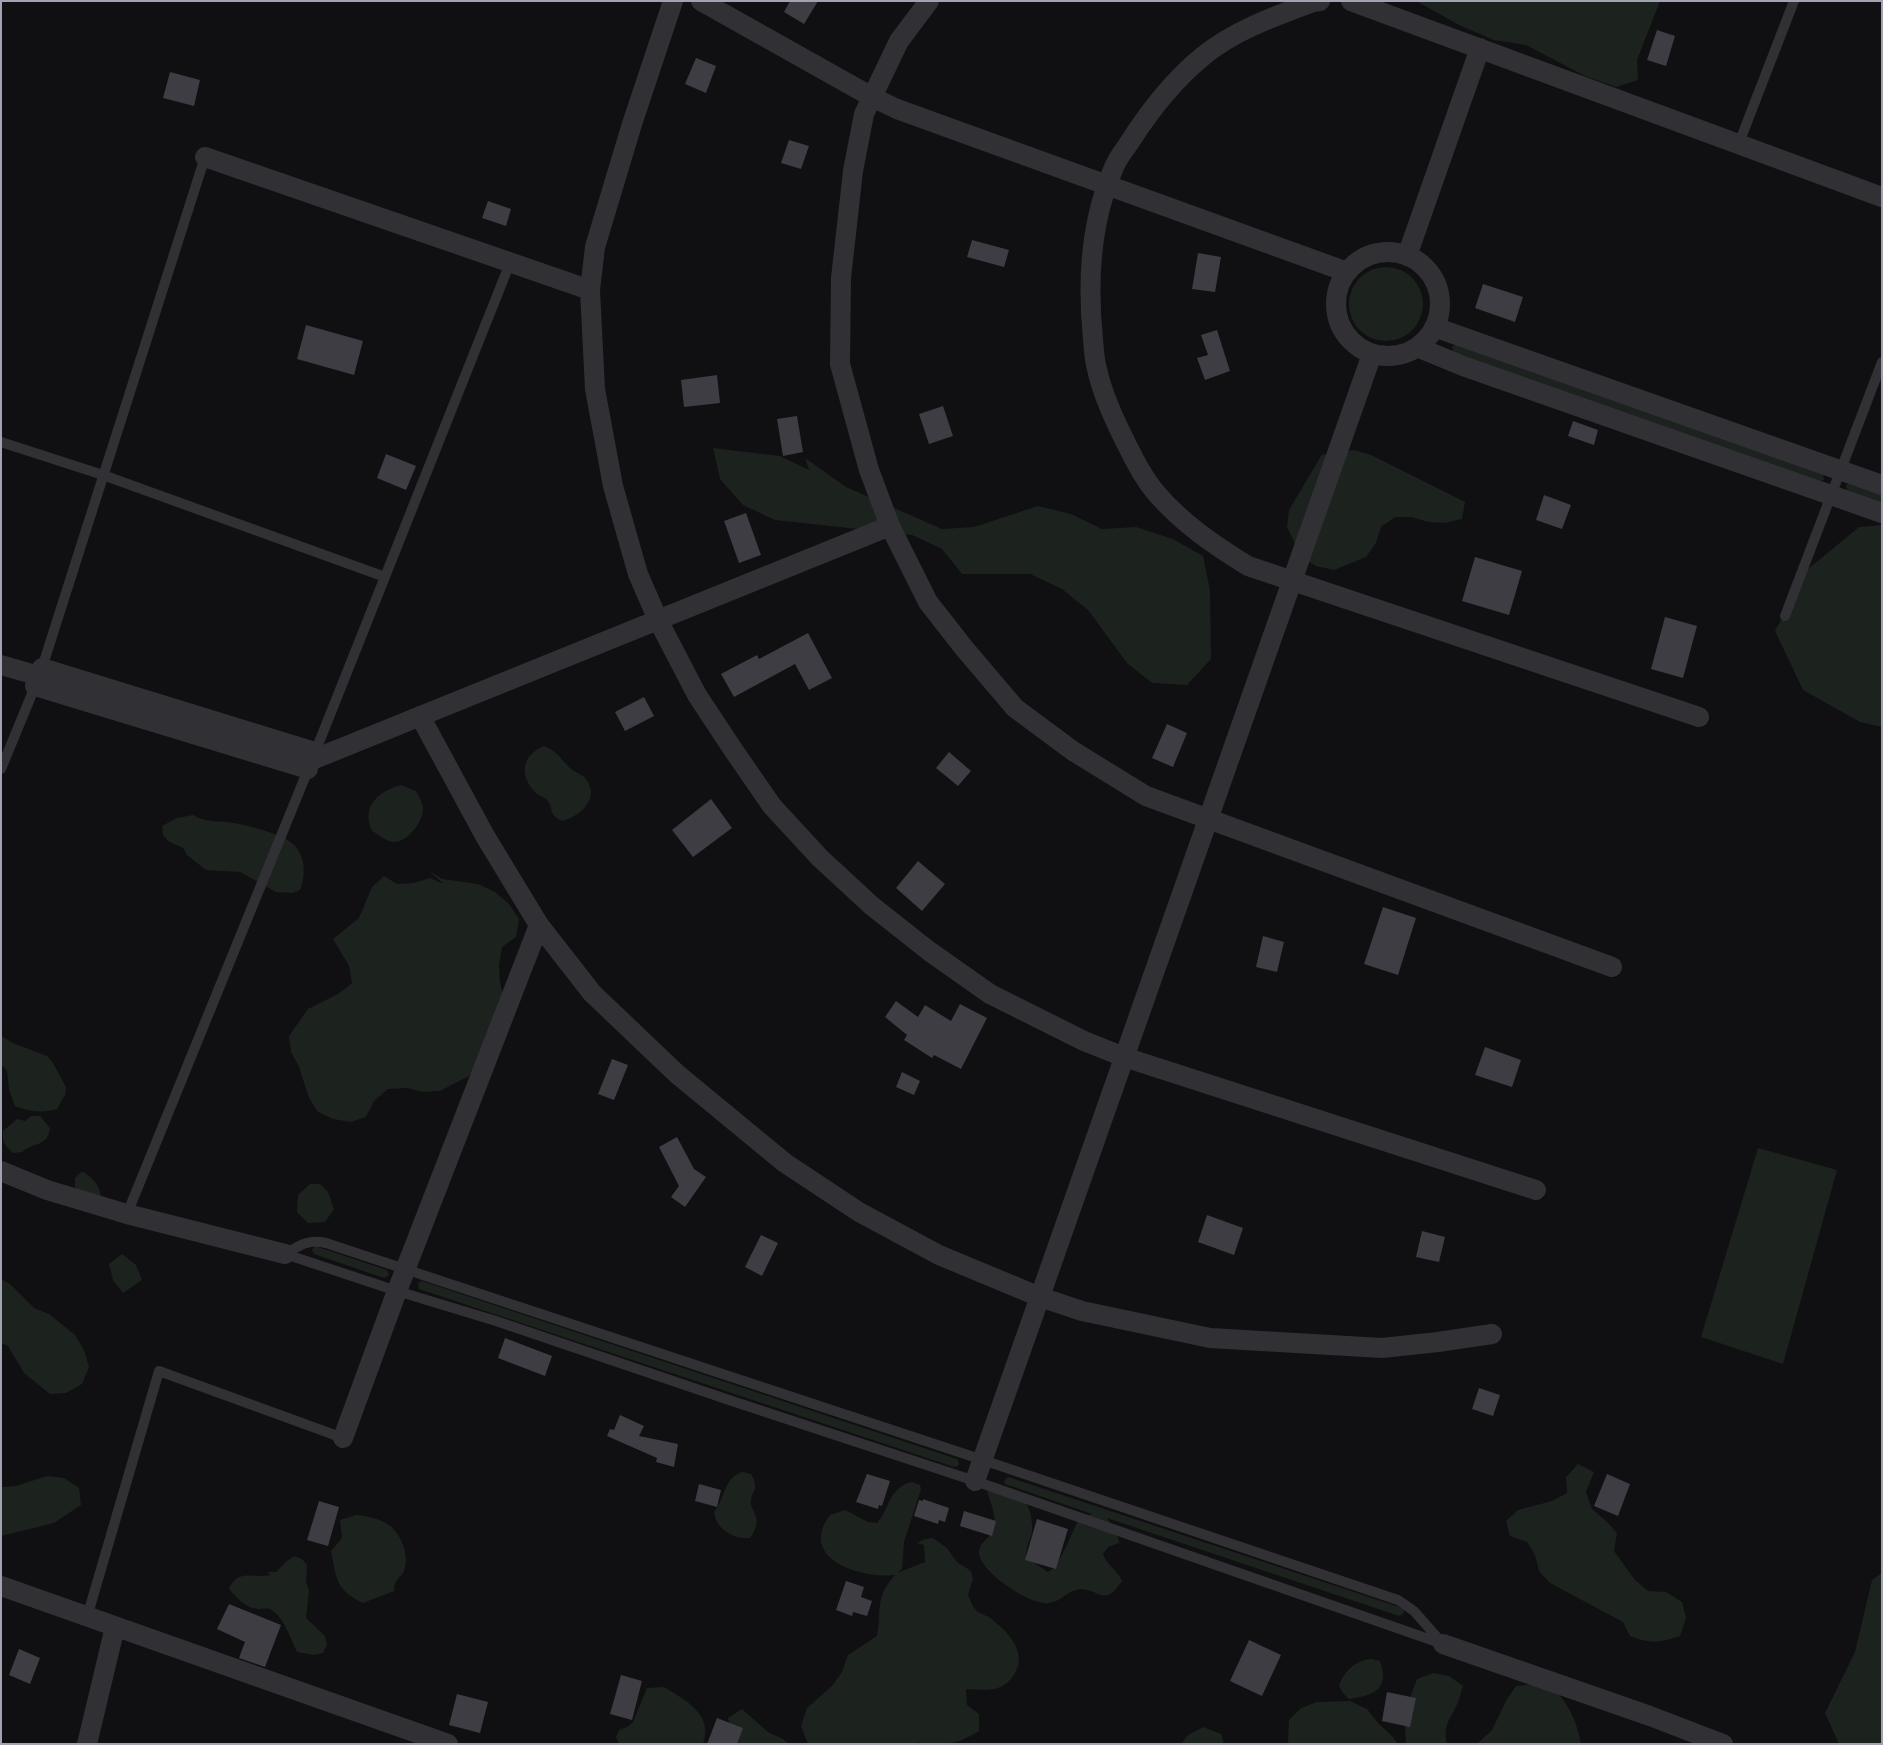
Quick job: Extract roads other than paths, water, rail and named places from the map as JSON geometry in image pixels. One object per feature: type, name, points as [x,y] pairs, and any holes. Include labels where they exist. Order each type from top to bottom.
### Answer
[{"type":"street","points":[[673,1],[632,124],[596,247],[590,290],[595,389],[613,486],[638,574],[658,620],[697,695],[766,798],[826,864],[872,906],[929,951],[990,994],[1084,1041],[1124,1057],[1536,1190]]},
{"type":"street","points":[[701,1],[872,97],[898,109],[1347,272]]},
{"type":"street","points":[[929,1],[900,41],[864,114],[853,171],[840,278],[840,364],[868,470],[890,526],[928,602],[1015,708],[1073,751],[1146,796],[1207,820],[1612,967]]},
{"type":"street","points":[[1320,1],[1270,18],[1226,41],[1203,56],[1182,75],[1144,120],[1116,163],[1098,212],[1089,276],[1089,305],[1097,369],[1112,414],[1132,455],[1155,492],[1181,520],[1209,542],[1248,566],[1699,717]]},
{"type":"street","points":[[1351,1],[1882,197]]},
{"type":"street","points":[[1407,256],[1480,48]]},
{"type":"street","points":[[205,157],[590,290]]},
{"type":"street","points":[[1391,252],[1407,256],[1422,265],[1432,278],[1438,294],[1439,311],[1434,328],[1430,335],[1417,347],[1403,354],[1387,356],[1372,354],[1357,346],[1345,334],[1338,319],[1336,303],[1339,286],[1347,272],[1359,261],[1374,254],[1391,252]]},
{"type":"street","points":[[1434,328],[1882,486]]},
{"type":"street","points":[[1417,347],[1463,366],[1882,513]]},
{"type":"street","points":[[975,1481],[1372,354]]},
{"type":"street","points":[[1,665],[312,760],[890,526]]},
{"type":"street","points":[[420,716],[485,836],[539,924],[599,999],[677,1074],[786,1163],[859,1212],[939,1255],[1040,1297],[1082,1311],[1210,1338],[1382,1348],[1492,1334]]},
{"type":"street","points":[[344,1438],[397,1291],[539,924]]},
{"type":"street","points":[[1,1171],[47,1190],[127,1214],[285,1254]]},
{"type":"street","points":[[1,1586],[115,1628],[448,1744]]},
{"type":"street","points":[[87,1744],[115,1628]]},
{"type":"street","points":[[1443,1644],[1650,1716],[1723,1744]]},
{"type":"lane","points":[[1739,143],[1794,1]]},
{"type":"lane","points":[[1,769],[39,677],[205,157]]},
{"type":"lane","points":[[127,1214],[312,760],[510,263]]},
{"type":"lane","points":[[1785,616],[1882,362]]},
{"type":"lane","points":[[1,442],[102,475],[385,577]]},
{"type":"lane","points":[[285,1254],[305,1243],[315,1240],[983,1460],[1398,1600],[1414,1611],[1443,1644]]},
{"type":"lane","points":[[285,1254],[496,1321],[975,1481],[1443,1644]]},
{"type":"lane","points":[[87,1617],[159,1371],[344,1438]]}]
